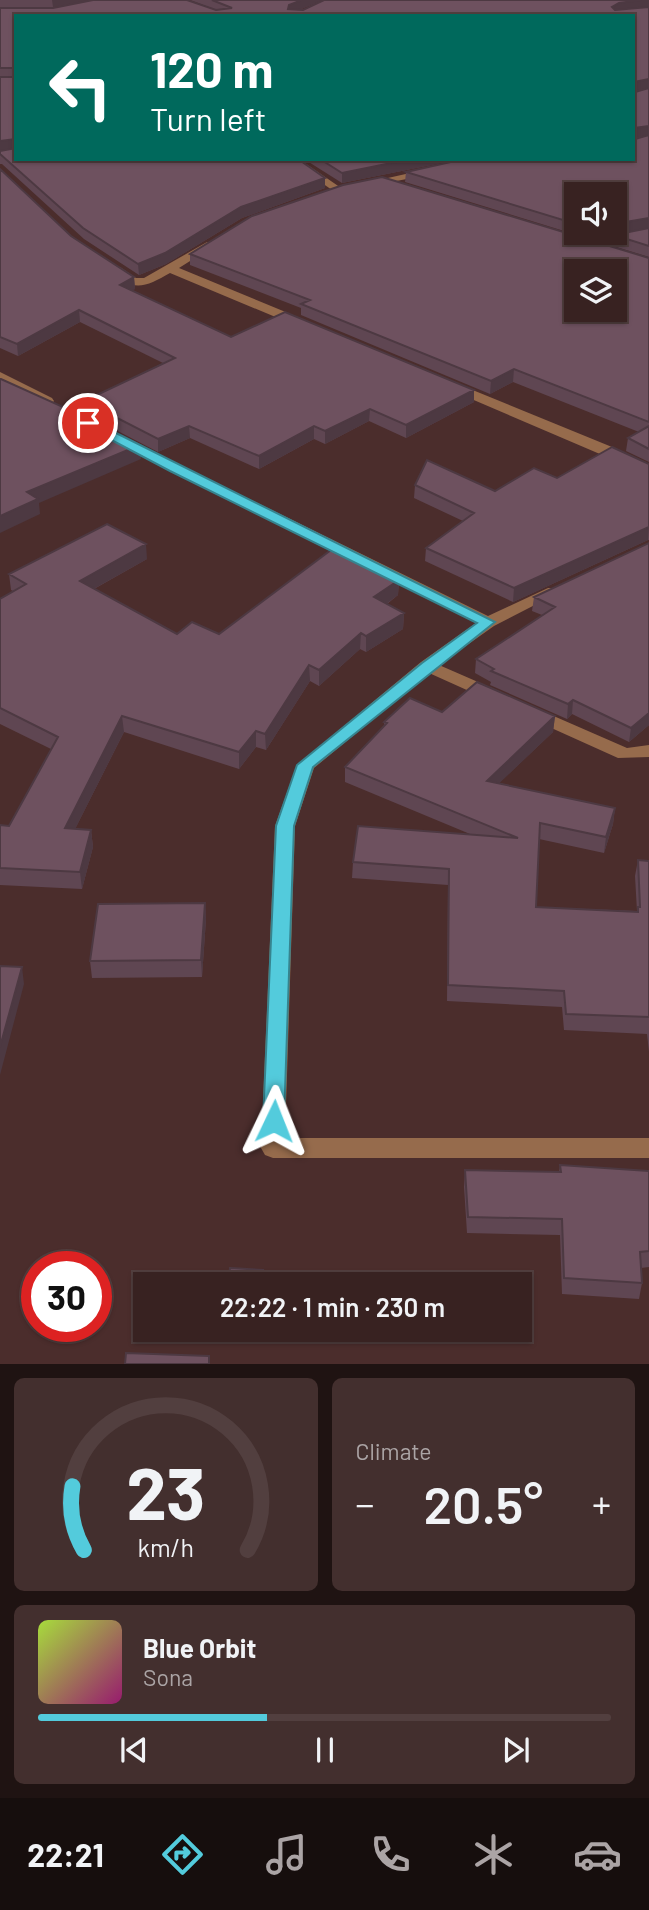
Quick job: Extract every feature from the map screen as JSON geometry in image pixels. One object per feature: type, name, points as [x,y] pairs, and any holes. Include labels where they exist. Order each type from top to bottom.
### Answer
[{"type":"street","points":[[294,161],[333,192],[443,169]]},
{"type":"street","points":[[382,181],[408,189]]},
{"type":"street","points":[[627,237],[649,233]]},
{"type":"street","points":[[111,266],[138,283],[171,269],[225,236]]},
{"type":"street","points":[[594,245],[614,252]]},
{"type":"street","points":[[171,269],[317,329]]},
{"type":"street","points":[[0,376],[58,407]]},
{"type":"street","points":[[443,382],[607,450],[649,471]]},
{"type":"street","points":[[105,432],[488,622]]},
{"type":"street","points":[[574,581],[488,622],[427,666],[306,765],[285,826],[273,1148],[649,1148]]},
{"type":"street","points":[[427,666],[625,754],[649,751]]},
{"type":"building","points":[[93,0],[187,0],[216,10],[232,8],[212,0],[302,0],[289,5],[288,9],[303,10],[324,0],[641,0],[619,3],[612,7],[615,10],[649,7],[649,79],[635,82],[635,14],[14,14],[14,68],[0,68],[0,8],[53,8]]},
{"type":"building","points":[[0,77],[14,77],[14,139],[0,141]]},
{"type":"building","points":[[649,88],[649,126],[635,128],[635,92]]},
{"type":"building","points":[[649,135],[649,218],[627,222],[627,182],[564,182],[564,220],[406,172],[455,161],[635,161],[635,139]]},
{"type":"building","points":[[14,148],[14,161],[301,161],[325,178],[241,207],[165,253],[138,264],[83,228],[0,154],[0,151]]},
{"type":"building","points":[[323,161],[401,161],[342,173]]},
{"type":"building","points":[[0,169],[71,236],[134,277],[120,285],[231,337],[285,312],[474,390],[406,425],[370,409],[325,431],[314,426],[259,456],[189,426],[158,439],[84,401],[175,358],[79,310],[17,344],[0,337]]},
{"type":"building","points":[[382,177],[564,232],[564,245],[606,245],[649,258],[649,422],[514,369],[491,381],[301,304],[310,300],[190,254],[252,216],[343,185]]},
{"type":"building","points":[[649,228],[649,246],[627,239],[627,232]]},
{"type":"building","points":[[0,379],[68,407],[140,445],[27,492],[38,499],[0,516]]},
{"type":"building","points":[[649,426],[649,449],[628,438]]},
{"type":"building","points":[[612,447],[649,464],[649,527],[514,588],[426,548],[474,513],[415,485],[427,460],[495,491],[534,468],[557,478]]},
{"type":"building","points":[[107,524],[146,544],[80,581],[177,634],[192,622],[219,634],[331,550],[399,580],[374,597],[404,613],[366,636],[361,633],[319,670],[309,665],[265,734],[256,731],[239,752],[122,716],[65,828],[91,830],[80,872],[0,868],[0,825],[9,826],[58,737],[0,708],[0,599],[26,584],[9,574]]},
{"type":"building","points":[[649,543],[649,713],[631,728],[573,700],[568,704],[491,671],[494,669],[476,659],[555,607],[534,597]]},
{"type":"building","points":[[477,682],[555,716],[487,781],[615,808],[606,837],[540,823],[536,907],[638,912],[638,860],[649,861],[649,1017],[566,1014],[564,991],[448,985],[449,869],[353,862],[358,826],[518,838],[345,767],[387,723],[384,722],[410,698],[442,712]]},
{"type":"building","points":[[205,903],[201,960],[90,961],[98,904]]},
{"type":"building","points":[[0,966],[22,967],[0,1047]]},
{"type":"building","points":[[560,1165],[649,1171],[649,1251],[640,1252],[642,1283],[564,1278],[562,1219],[468,1217],[465,1170],[561,1172]]},
{"type":"building","points":[[230,1268],[263,1270],[263,1272],[230,1272]]},
{"type":"building","points":[[126,1353],[209,1356],[209,1364],[125,1364]]},
{"type":"route","points":[[88,423],[175,469],[488,622],[427,666],[306,765],[285,826],[274,1121]]}]
